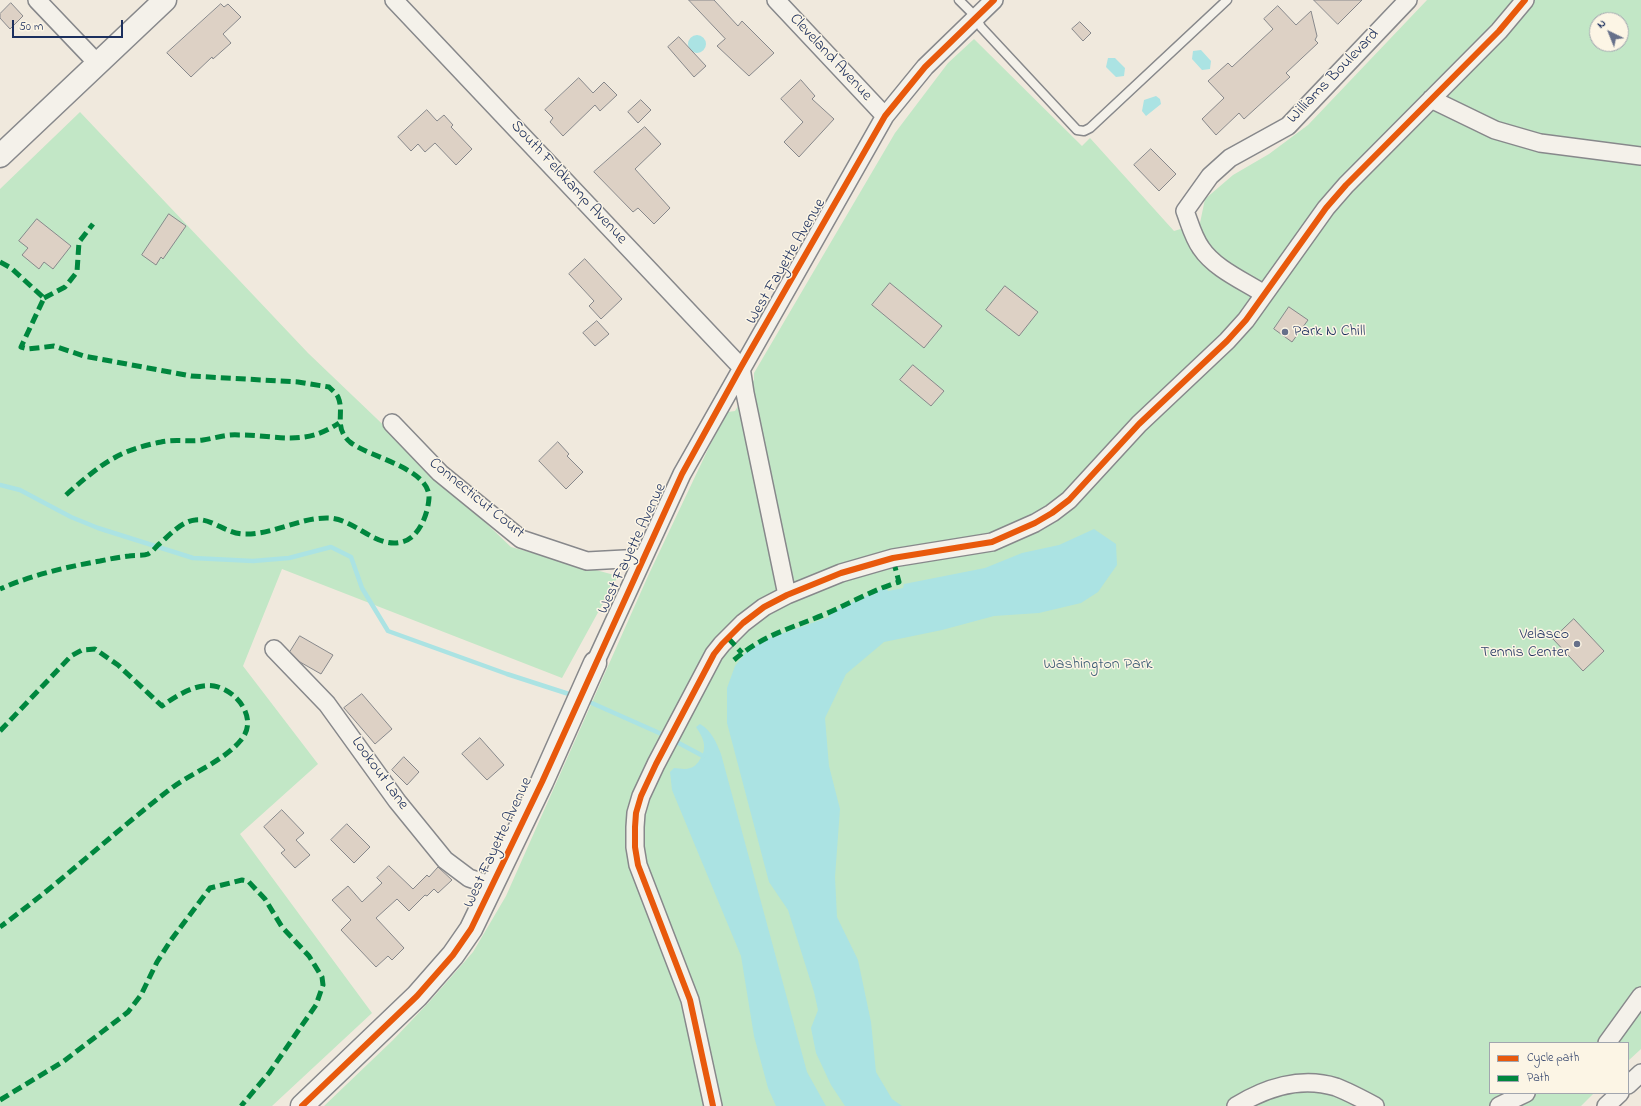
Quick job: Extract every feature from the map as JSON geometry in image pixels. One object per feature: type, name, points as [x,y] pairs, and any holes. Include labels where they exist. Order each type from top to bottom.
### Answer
[{"type":"street","points":[[37,0],[98,64]]},
{"type":"street","points":[[0,156],[165,0]]},
{"type":"street","name":"South Feldkamp Avenue","points":[[394,0],[741,367]]},
{"type":"street","name":"Cleveland Avenue","points":[[776,0],[885,116]]},
{"type":"street","name":"West Fayette Avenue","points":[[302,1106],[417,996],[453,955],[471,929],[493,886],[642,558],[682,474],[741,367],[885,116],[924,67],[994,0]]},
{"type":"street","name":"Williams Boulevard","points":[[1264,294],[1215,262],[1202,249],[1193,233],[1185,210],[1210,176],[1230,158],[1288,126],[1408,0]]},
{"type":"street","points":[[713,1106],[690,1000],[638,865],[635,847],[636,813],[641,796],[676,726],[722,644],[743,623],[764,607],[787,595],[874,562],[992,542],[1036,523],[1068,500],[1139,424],[1227,341],[1246,320],[1326,208],[1346,185],[1499,31],[1525,0]]},
{"type":"street","points":[[1431,99],[1495,130],[1540,143],[1641,156]]},
{"type":"street","points":[[741,367],[745,393],[787,595]]},
{"type":"street","name":"Connecticut Court","points":[[392,423],[440,474],[521,539],[587,561],[642,558]]},
{"type":"street","name":"Lookout Lane","points":[[274,649],[328,704],[397,802],[445,860],[469,878],[493,886]]},
{"type":"street","points":[[1609,1042],[1641,996]]},
{"type":"street","points":[[1629,1084],[1641,1073]]},
{"type":"street","points":[[1236,1106],[1271,1088],[1297,1083],[1335,1087],[1374,1106]]},
{"type":"street","points":[[1499,1106],[1524,1094]]},
{"type":"street","points":[[1606,1106],[1619,1094]]},
{"type":"lane","points":[[959,0],[976,17],[980,27],[1077,130],[1090,128],[1227,0]]},
{"type":"green space","name":"Washington Park","points":[[1427,0],[1641,0],[1641,1049],[1629,1060],[1629,1042],[1489,1042],[1489,1094],[1593,1094],[1581,1106],[324,1106],[393,1040],[473,952],[506,896],[648,576],[710,445],[728,412],[735,411],[754,380],[754,373],[895,133],[948,63],[974,39],[1082,146],[1090,138],[1174,231],[1200,223],[1205,199],[1233,175],[1269,154],[1308,125]]},
{"type":"green space","points":[[80,112],[308,353],[511,547],[618,576],[562,678],[282,569],[243,666],[318,764],[240,834],[372,1013],[272,1106],[0,1106],[0,189]]},
{"type":"water","points":[[697,35],[703,38],[706,44],[703,50],[697,53],[691,50],[688,44],[691,38]]},
{"type":"water","points":[[1201,50],[1211,61],[1210,69],[1202,70],[1192,59],[1193,51]]},
{"type":"water","points":[[1108,58],[1115,58],[1125,68],[1124,76],[1116,77],[1106,67]]},
{"type":"water","points":[[1156,96],[1160,99],[1161,104],[1146,116],[1142,111],[1144,100]]},
{"type":"water","points":[[1094,529],[1116,544],[1117,565],[1098,592],[1081,603],[1039,613],[994,616],[942,630],[884,642],[846,674],[825,718],[829,766],[840,809],[835,877],[837,917],[858,960],[871,1022],[876,1072],[892,1099],[902,1106],[845,1106],[831,1085],[816,1053],[811,1028],[818,1010],[814,992],[788,910],[769,882],[727,723],[727,688],[735,666],[746,652],[764,640],[829,617],[829,613],[886,587],[888,591],[903,588],[904,584],[985,568],[1022,553],[1059,545]]},
{"type":"water","points":[[700,724],[711,733],[721,754],[807,1072],[826,1106],[776,1106],[768,1088],[754,1036],[741,956],[672,790],[670,772],[674,768],[686,769],[692,767],[702,756],[704,744],[696,727]]},
{"type":"building","points":[[689,0],[714,0],[738,26],[742,21],[774,53],[749,76],[717,46],[725,39]]},
{"type":"building","points":[[1314,0],[1362,0],[1338,24]]},
{"type":"building","points":[[11,3],[23,16],[10,29],[0,18],[0,14]]},
{"type":"building","points":[[221,4],[224,7],[228,4],[241,17],[223,34],[231,43],[213,59],[212,57],[191,77],[167,53]]},
{"type":"building","points":[[1278,6],[1296,25],[1311,11],[1317,36],[1315,40],[1318,43],[1286,73],[1290,77],[1244,119],[1239,113],[1216,135],[1202,119],[1224,98],[1208,81],[1228,63],[1232,67],[1273,29],[1264,19]]},
{"type":"building","points":[[1080,22],[1091,33],[1083,41],[1072,29]]},
{"type":"building","points":[[679,37],[706,66],[694,77],[668,47]]},
{"type":"building","points":[[579,78],[593,93],[604,82],[617,95],[600,111],[595,105],[563,136],[550,122],[553,118],[545,110]]},
{"type":"building","points":[[801,80],[815,96],[812,99],[834,119],[799,157],[784,142],[803,122],[781,99]]},
{"type":"building","points":[[641,100],[651,110],[638,123],[628,112]]},
{"type":"building","points":[[427,110],[437,121],[444,115],[453,125],[451,127],[472,149],[456,165],[435,143],[425,152],[418,144],[411,151],[398,137]]},
{"type":"building","points":[[645,127],[661,144],[635,169],[670,208],[654,224],[638,208],[633,212],[594,172]]},
{"type":"building","points":[[1151,149],[1176,174],[1159,191],[1134,165]]},
{"type":"building","points":[[169,214],[186,226],[163,259],[161,257],[156,265],[142,255]]},
{"type":"building","points":[[37,219],[71,246],[53,269],[44,262],[39,269],[22,255],[28,248],[19,241]]},
{"type":"building","points":[[585,259],[622,299],[601,319],[589,306],[594,301],[569,274]]},
{"type":"building","points":[[890,283],[942,326],[924,348],[872,305]]},
{"type":"building","points":[[1005,286],[1038,312],[1019,336],[986,310]]},
{"type":"building","points":[[1289,307],[1308,320],[1292,342],[1274,329]]},
{"type":"building","points":[[597,321],[609,334],[595,346],[583,333]]},
{"type":"building","points":[[913,365],[944,391],[931,406],[900,380]]},
{"type":"building","points":[[558,442],[569,454],[567,456],[583,472],[566,489],[539,461]]},
{"type":"building","points":[[1574,619],[1604,651],[1583,671],[1553,639]]},
{"type":"building","points":[[300,636],[333,655],[321,674],[300,662],[290,652]]},
{"type":"building","points":[[362,694],[392,729],[375,744],[344,708]]},
{"type":"building","points":[[480,738],[504,765],[487,780],[462,754]]},
{"type":"building","points":[[404,757],[419,772],[407,785],[392,770]]},
{"type":"building","points":[[282,810],[304,833],[296,840],[310,855],[295,868],[281,853],[285,850],[264,827]]},
{"type":"building","points":[[347,824],[370,847],[354,863],[331,840]]},
{"type":"building","points":[[389,866],[413,889],[427,875],[429,877],[438,867],[452,880],[438,893],[434,889],[427,896],[425,895],[409,911],[397,899],[376,918],[404,948],[392,960],[388,956],[376,967],[341,930],[351,920],[332,900],[348,886],[362,902],[382,883],[377,878]]},
{"type":"waterway","points":[[0,485],[20,490],[71,517],[98,528],[193,558],[253,561],[289,558],[331,547],[351,557],[362,588],[388,631],[507,674],[575,696]]},
{"type":"waterway","points":[[585,700],[666,736]]},
{"type":"waterway","points":[[673,740],[703,756]]},
{"type":"marked path","points":[[44,298],[65,287],[77,272],[79,242],[93,224]]},
{"type":"marked path","points":[[0,262],[11,268],[44,298],[21,347],[28,349],[54,346],[84,356],[191,376],[298,382],[329,387],[338,397],[340,403],[342,431],[350,442],[409,471],[420,479],[427,488],[429,498],[427,511],[418,531],[408,540],[402,542],[392,543],[383,541],[374,538],[348,523],[329,518],[308,520],[255,534],[237,533],[206,521],[195,520],[184,523],[148,554],[118,557],[87,563],[37,576],[0,589]]},
{"type":"marked path","points":[[66,495],[108,461],[143,446],[166,441],[198,441],[230,435],[253,435],[279,438],[302,437],[314,435],[339,423]]},
{"type":"marked path","points":[[734,660],[755,644],[766,638],[823,615],[879,589],[899,582],[895,567]]},
{"type":"marked path","points":[[728,638],[742,653]]},
{"type":"marked path","points":[[0,731],[71,656],[82,650],[95,649],[118,665],[162,706],[180,694],[193,688],[200,686],[214,686],[223,689],[237,699],[243,707],[248,723],[246,732],[234,748],[169,790],[43,894],[0,927]]},
{"type":"marked path","points":[[0,1100],[64,1061],[128,1012],[141,995],[157,962],[171,940],[210,888],[242,880],[248,881],[265,899],[282,927],[309,956],[322,977],[323,985],[316,1005],[269,1073],[241,1106]]},
{"type":"cycle path","points":[[302,1106],[417,996],[453,955],[471,929],[542,782],[682,474],[741,367],[885,116],[925,67],[994,0]]},
{"type":"cycle path","points":[[713,1106],[690,1000],[638,865],[635,847],[635,827],[636,813],[641,796],[656,764],[714,654],[743,623],[764,607],[787,595],[841,573],[893,558],[992,542],[1035,523],[1052,513],[1069,500],[1139,424],[1227,341],[1246,320],[1326,208],[1346,185],[1499,31],[1525,0]]},
{"type":"place","name":"Park N Chill","points":[[1285,332]]},
{"type":"place","name":"Velasco Tennis Center","points":[[1577,644]]}]
